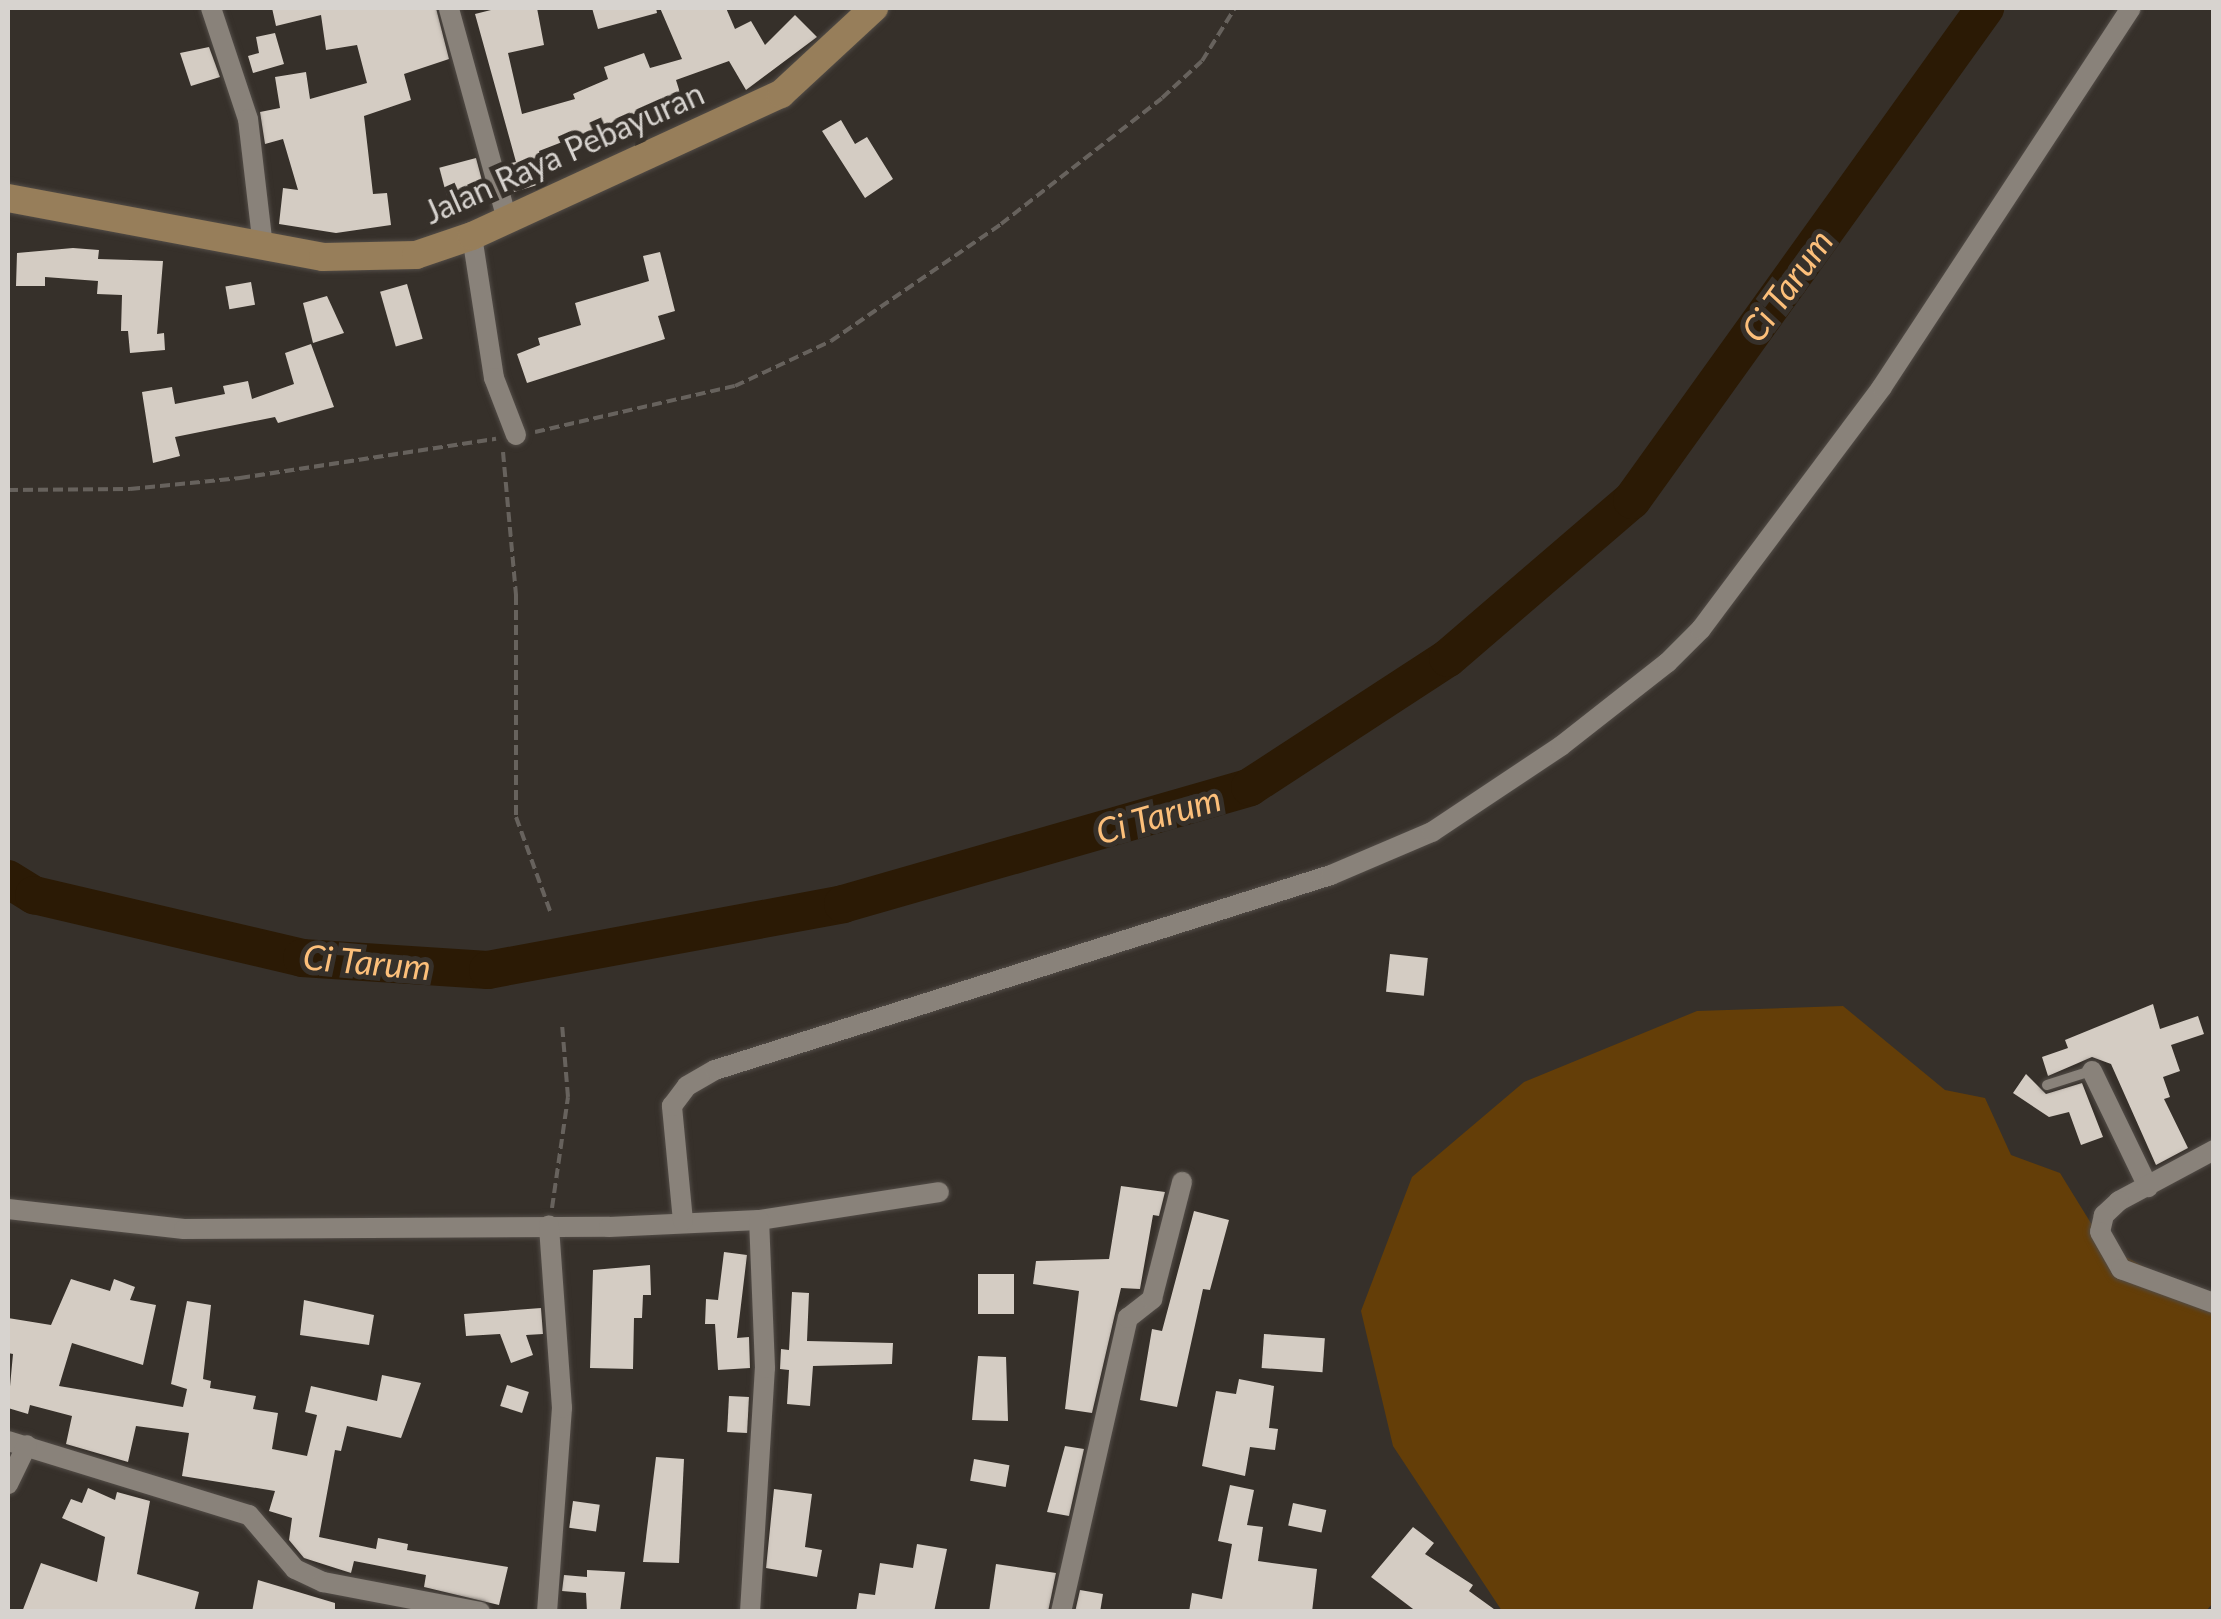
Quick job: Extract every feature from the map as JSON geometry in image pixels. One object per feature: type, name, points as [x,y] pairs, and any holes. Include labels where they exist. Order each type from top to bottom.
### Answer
[{"type":"main road","name":"Jalan Raya Pebayuran","points":[[8,198],[363,261],[416,255],[472,236],[781,94],[874,8]]},
{"type":"street","points":[[212,8],[248,120],[264,246]]},
{"type":"street","points":[[683,1220],[672,1106],[687,1086],[715,1070],[1331,875],[1432,832],[1561,746],[1667,664],[1701,629],[1882,387],[2131,8]]},
{"type":"street","points":[[449,9],[506,220]]},
{"type":"street","points":[[472,236],[494,378],[516,435]]},
{"type":"street","points":[[2092,1070],[2148,1187]]},
{"type":"street","points":[[2214,1150],[2104,1215],[2100,1232],[2112,1259],[2143,1279],[2214,1303]]},
{"type":"street","points":[[1060,1612],[1128,1318],[1152,1299],[1182,1182]]},
{"type":"street","points":[[8,1208],[184,1229],[549,1225],[759,1220],[938,1192]]},
{"type":"street","points":[[750,1612],[765,1368],[759,1220]]},
{"type":"street","points":[[547,1612],[562,1408],[549,1225]]},
{"type":"street","points":[[8,1484],[17,1443],[249,1515],[296,1569],[323,1582],[480,1612]]},
{"type":"lane","points":[[2047,1085],[2092,1070]]},
{"type":"path","points":[[516,435],[682,402],[793,363],[1061,179],[1202,61],[1235,8]]},
{"type":"path","points":[[8,490],[130,489],[240,478],[502,437],[516,595],[516,818],[550,911]]},
{"type":"path","points":[[549,1225],[568,1096],[562,1024]]},
{"type":"shaded area","points":[[1843,1006],[1945,1090],[1985,1098],[2011,1155],[2060,1173],[2105,1246],[2213,1303],[2213,1603],[2205,1612],[1502,1611],[1393,1446],[1361,1311],[1412,1177],[1524,1082],[1697,1011]]},
{"type":"building","points":[[272,8],[436,8],[449,59],[404,74],[411,100],[364,116],[373,194],[387,193],[391,225],[336,233],[279,224],[283,188],[298,190],[283,139],[265,144],[260,112],[280,108],[275,77],[306,72],[310,99],[367,83],[357,45],[326,50],[321,15],[276,26]]},
{"type":"building","points":[[499,8],[537,8],[544,45],[508,53],[522,114],[575,99],[573,94],[608,79],[604,67],[644,53],[650,68],[682,59],[660,8],[726,8],[735,29],[751,21],[765,45],[795,15],[817,37],[746,90],[729,61],[676,80],[681,96],[539,151],[547,182],[514,192],[506,164],[516,162],[475,14]]},
{"type":"building","points":[[592,8],[656,8],[657,13],[598,29]]},
{"type":"building","points":[[275,33],[284,64],[253,73],[248,56],[259,53],[256,37]]},
{"type":"building","points":[[209,47],[220,77],[191,86],[180,53]]},
{"type":"building","points":[[841,120],[855,144],[867,137],[893,179],[865,198],[822,131]]},
{"type":"building","points":[[476,158],[488,203],[451,213],[439,168]]},
{"type":"building","points":[[99,250],[98,259],[163,261],[157,334],[164,333],[165,350],[130,353],[128,331],[121,331],[122,295],[97,294],[98,281],[45,277],[45,286],[16,286],[17,253]]},
{"type":"building","points":[[660,252],[675,311],[658,316],[665,339],[527,383],[517,354],[540,345],[538,338],[581,325],[575,303],[649,281],[643,256]]},
{"type":"building","points":[[251,282],[255,305],[229,309],[225,287]]},
{"type":"building","points":[[407,284],[423,339],[396,347],[380,292]]},
{"type":"building","points":[[327,296],[344,333],[313,343],[303,303]]},
{"type":"building","points":[[311,344],[334,407],[278,423],[275,417],[175,437],[180,456],[153,463],[142,392],[172,387],[175,404],[225,394],[223,386],[248,381],[252,399],[294,384],[285,353]]},
{"type":"building","points":[[1390,954],[1428,958],[1424,996],[1386,992]]},
{"type":"building","points":[[2153,1004],[2160,1029],[2198,1016],[2204,1034],[2171,1045],[2180,1071],[2163,1077],[2170,1097],[2164,1099],[2188,1148],[2156,1165],[2111,1064],[2092,1057],[2048,1076],[2042,1057],[2068,1048],[2065,1040]]},
{"type":"building","points":[[2026,1074],[2046,1094],[2082,1083],[2103,1137],[2081,1145],[2069,1112],[2049,1117],[2013,1093]]},
{"type":"building","points":[[1121,1186],[1165,1192],[1159,1216],[1153,1215],[1140,1289],[1121,1288],[1092,1413],[1065,1409],[1079,1291],[1033,1284],[1036,1261],[1109,1259]]},
{"type":"building","points":[[1194,1211],[1229,1220],[1210,1290],[1203,1289],[1177,1407],[1140,1400],[1152,1329],[1162,1331]]},
{"type":"building","points":[[724,1252],[747,1255],[737,1338],[749,1337],[750,1368],[718,1370],[715,1324],[705,1324],[706,1299],[718,1300]]},
{"type":"building","points":[[650,1265],[651,1295],[643,1295],[642,1318],[634,1318],[633,1369],[590,1368],[593,1270]]},
{"type":"building","points":[[978,1274],[1014,1274],[1014,1314],[978,1314]]},
{"type":"building","points":[[71,1279],[110,1291],[114,1279],[135,1287],[130,1300],[156,1305],[143,1365],[72,1343],[59,1386],[183,1407],[187,1389],[171,1384],[187,1301],[211,1305],[203,1379],[211,1381],[210,1388],[256,1396],[253,1409],[278,1413],[272,1449],[307,1456],[317,1415],[305,1412],[311,1386],[377,1401],[382,1375],[421,1383],[401,1438],[347,1426],[341,1451],[335,1450],[319,1537],[376,1549],[378,1538],[408,1544],[407,1550],[508,1567],[499,1605],[424,1587],[426,1575],[354,1561],[351,1573],[304,1558],[289,1540],[292,1518],[269,1511],[275,1491],[182,1476],[189,1433],[136,1426],[128,1462],[66,1444],[72,1416],[30,1405],[28,1414],[8,1408],[13,1354],[8,1353],[8,1318],[51,1325]]},
{"type":"building","points":[[792,1292],[809,1293],[807,1341],[893,1343],[892,1364],[813,1366],[810,1406],[787,1404],[789,1370],[780,1369],[781,1349],[789,1350]]},
{"type":"building","points":[[304,1300],[374,1315],[369,1345],[300,1335]]},
{"type":"building","points":[[541,1308],[543,1334],[526,1335],[533,1355],[511,1363],[500,1334],[466,1336],[464,1314]]},
{"type":"building","points":[[1264,1334],[1325,1338],[1322,1372],[1262,1368]]},
{"type":"building","points":[[978,1356],[1006,1357],[1008,1421],[972,1420]]},
{"type":"building","points":[[1239,1379],[1274,1386],[1269,1428],[1278,1429],[1275,1450],[1250,1447],[1245,1476],[1202,1466],[1216,1391],[1236,1394]]},
{"type":"building","points":[[507,1385],[529,1392],[522,1413],[500,1406]]},
{"type":"building","points":[[729,1396],[749,1397],[747,1433],[727,1432]]},
{"type":"building","points":[[1065,1446],[1084,1449],[1069,1516],[1047,1512]]},
{"type":"building","points":[[656,1457],[684,1459],[679,1563],[643,1562]]},
{"type":"building","points":[[974,1459],[1009,1465],[1006,1487],[970,1481]]},
{"type":"building","points":[[1230,1485],[1254,1490],[1247,1525],[1263,1527],[1258,1561],[1317,1569],[1312,1612],[1189,1612],[1192,1593],[1222,1599],[1232,1544],[1218,1541]]},
{"type":"building","points":[[88,1488],[115,1500],[117,1492],[150,1501],[137,1574],[199,1592],[194,1612],[22,1612],[41,1563],[97,1582],[105,1537],[62,1518],[71,1499],[82,1503]]},
{"type":"building","points":[[774,1489],[812,1494],[805,1547],[822,1550],[817,1577],[766,1568]]},
{"type":"building","points":[[573,1501],[600,1505],[596,1531],[569,1528]]},
{"type":"building","points":[[1293,1503],[1326,1510],[1321,1533],[1288,1525]]},
{"type":"building","points":[[1413,1527],[1434,1543],[1425,1554],[1473,1585],[1469,1591],[1498,1612],[1417,1612],[1371,1577]]},
{"type":"building","points":[[917,1544],[947,1549],[934,1612],[856,1612],[859,1593],[875,1595],[880,1563],[913,1568]]},
{"type":"building","points":[[996,1564],[1056,1573],[1048,1612],[989,1612]]},
{"type":"building","points":[[587,1570],[625,1572],[620,1612],[587,1612],[586,1593],[562,1591],[564,1575],[587,1577]]},
{"type":"building","points":[[258,1580],[335,1603],[335,1612],[252,1612]]},
{"type":"building","points":[[1080,1590],[1103,1594],[1100,1612],[1075,1612]]},
{"type":"waterway","name":"Ci Tarum","points":[[8,879],[34,895],[302,958],[488,970],[843,904],[1250,787],[1448,658],[1632,500],[1985,8]]}]
